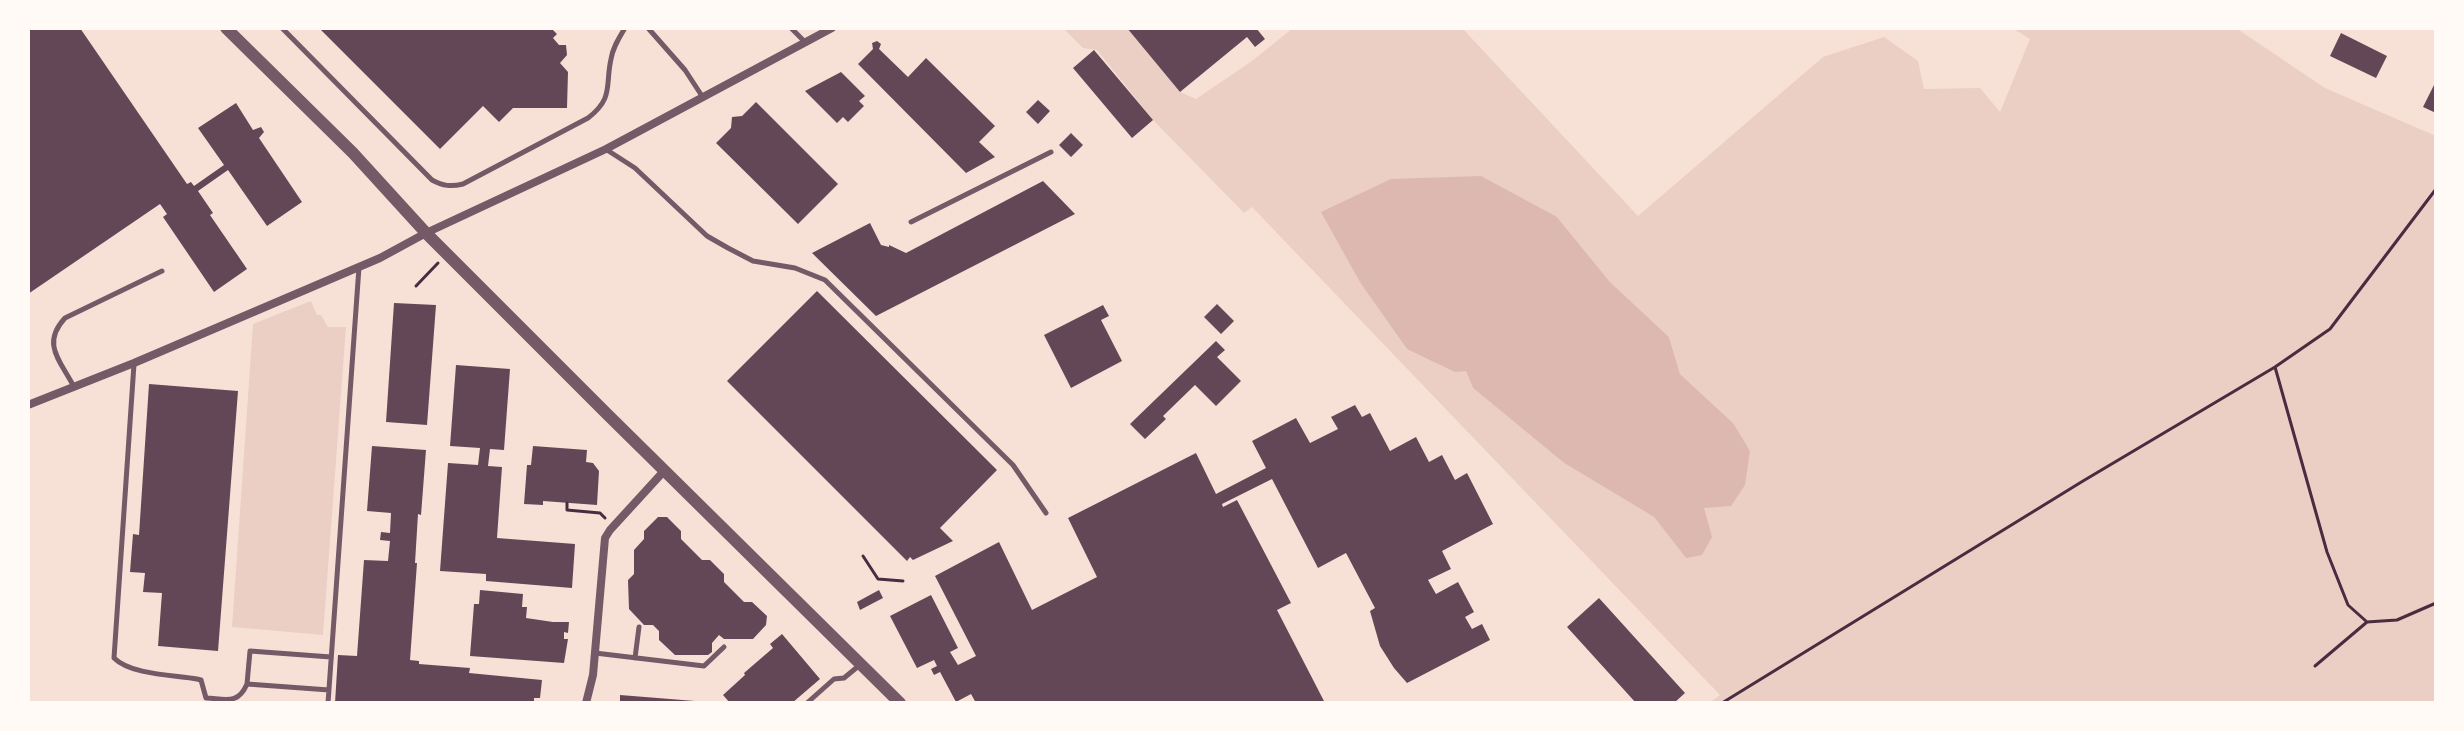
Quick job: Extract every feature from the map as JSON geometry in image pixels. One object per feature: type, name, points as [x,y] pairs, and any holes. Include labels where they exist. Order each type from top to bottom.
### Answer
[{"type":"street","points":[[226,28],[353,153],[426,233],[900,703]]},
{"type":"street","points":[[28,405],[359,266],[606,149],[832,28]]},
{"type":"street","points":[[586,703],[593,675],[604,542],[614,526],[664,471]]},
{"type":"lane","points":[[282,28],[432,180],[442,186],[463,184],[600,109],[607,97],[616,43],[625,28]]},
{"type":"lane","points":[[648,28],[685,70],[702,96]]},
{"type":"lane","points":[[791,28],[805,42]]},
{"type":"lane","points":[[606,149],[635,168],[707,236],[753,261],[795,268],[825,280],[1013,465],[1046,513]]},
{"type":"lane","points":[[911,222],[1051,152]]},
{"type":"lane","points":[[328,703],[359,266]]},
{"type":"lane","points":[[74,387],[52,347],[52,336],[57,327],[65,318],[162,271]]},
{"type":"lane","points":[[134,363],[114,658],[131,669],[201,680],[206,698],[235,700],[242,695],[247,684],[250,651],[331,657]]},
{"type":"lane","points":[[635,658],[639,627]]},
{"type":"lane","points":[[595,653],[704,666],[724,647]]},
{"type":"lane","points":[[807,703],[834,679],[844,678],[862,663]]},
{"type":"lane","points":[[247,684],[329,690]]},
{"type":"path","points":[[1722,703],[1895,594],[2275,367],[2330,329],[2436,189]]},
{"type":"path","points":[[416,286],[436,266]]},
{"type":"path","points":[[2275,367],[2327,552],[2348,605],[2367,622]]},
{"type":"path","points":[[567,503],[567,510],[600,513],[614,526]]},
{"type":"path","points":[[863,556],[878,579],[903,581]]},
{"type":"path","points":[[2315,666],[2367,622],[2397,620],[2436,603]]},
{"type":"shaded area","points":[[1063,28],[1127,28],[1180,92],[1196,99],[1252,61],[1293,28],[1462,28],[1638,216],[1823,57],[1884,37],[1918,61],[1924,89],[1980,88],[2000,112],[2030,39],[2012,28],[2236,28],[2325,88],[2436,136],[2436,703],[1709,703],[1720,695],[1252,207],[1244,213],[1153,120],[1097,50],[1083,48]],"holes":[[[1322,211],[1557,217],[1610,282],[1669,337],[1680,374],[1733,423],[1686,558],[1654,517],[1564,463],[1473,388],[1466,371],[1407,349],[1361,284]]]},
{"type":"shaded area","points":[[1481,176],[1557,217],[1610,282],[1669,337],[1680,374],[1733,423],[1750,451],[1745,485],[1731,506],[1704,508],[1712,537],[1702,555],[1686,558],[1654,517],[1564,463],[1473,388],[1466,371],[1455,372],[1407,349],[1361,284],[1321,212],[1391,179]]},
{"type":"shaded area","points":[[311,301],[317,315],[321,315],[328,327],[346,327],[323,635],[232,627],[253,324]]},
{"type":"building","points":[[28,28],[80,28],[187,184],[191,182],[194,186],[224,165],[198,128],[236,103],[253,130],[261,127],[264,132],[259,138],[302,202],[267,226],[228,170],[198,191],[213,213],[210,215],[247,269],[214,292],[163,217],[167,214],[160,204],[28,294]]},
{"type":"building","points":[[319,28],[551,28],[557,34],[553,38],[559,45],[566,45],[567,55],[560,63],[568,72],[567,108],[513,108],[499,122],[483,106],[440,149]]},
{"type":"building","points":[[1127,28],[1256,28],[1265,39],[1255,47],[1247,37],[1180,92]]},
{"type":"building","points":[[2341,33],[2387,56],[2376,78],[2330,56]]},
{"type":"building","points":[[877,41],[881,44],[879,49],[908,77],[926,58],[995,126],[979,142],[995,157],[966,173],[858,64],[873,49],[872,43]]},
{"type":"building","points":[[1094,50],[1153,120],[1132,138],[1073,68]]},
{"type":"building","points":[[841,72],[865,96],[859,101],[864,106],[848,122],[843,117],[837,123],[805,91]]},
{"type":"building","points":[[2436,81],[2436,113],[2423,107]]},
{"type":"building","points":[[1038,100],[1050,111],[1038,124],[1026,112]]},
{"type":"building","points":[[756,102],[838,184],[798,224],[716,143],[731,128],[732,117],[742,116]]},
{"type":"building","points":[[1071,133],[1083,145],[1071,157],[1059,145]]},
{"type":"building","points":[[1043,181],[1075,214],[876,316],[812,253],[870,223],[881,245],[889,245],[906,253]]},
{"type":"building","points":[[817,291],[997,470],[940,528],[953,541],[913,560],[910,557],[907,561],[727,381]]},
{"type":"building","points":[[394,303],[436,305],[427,425],[386,422]]},
{"type":"building","points":[[1217,304],[1234,321],[1221,334],[1204,317]]},
{"type":"building","points":[[1103,305],[1109,316],[1101,320],[1122,361],[1071,388],[1044,335]]},
{"type":"building","points":[[1216,341],[1225,350],[1217,357],[1241,381],[1216,406],[1195,385],[1163,416],[1166,419],[1145,439],[1130,424]]},
{"type":"building","points":[[456,365],[510,369],[504,450],[490,449],[488,466],[502,467],[497,538],[575,544],[572,588],[486,581],[486,574],[440,571],[448,463],[478,465],[480,448],[450,446]]},
{"type":"building","points":[[149,384],[238,391],[218,651],[158,646],[162,593],[143,592],[145,573],[130,572],[133,534],[139,535]]},
{"type":"building","points":[[1355,405],[1362,417],[1370,413],[1390,451],[1416,437],[1429,462],[1442,455],[1455,480],[1467,473],[1493,524],[1442,551],[1451,569],[1428,580],[1436,594],[1458,582],[1474,612],[1465,617],[1472,629],[1482,624],[1490,640],[1407,683],[1380,646],[1370,611],[1375,608],[1346,553],[1318,568],[1272,479],[1222,504],[1223,507],[1237,500],[1291,603],[1277,610],[1325,703],[976,703],[971,694],[956,702],[940,672],[934,675],[931,669],[937,666],[934,660],[917,668],[890,616],[931,595],[958,648],[950,652],[958,665],[976,656],[935,576],[999,542],[1032,610],[1097,577],[1068,518],[1196,453],[1216,494],[1266,468],[1252,441],[1296,418],[1310,443],[1338,429],[1331,417]]},
{"type":"building","points":[[372,446],[426,450],[421,515],[418,514],[410,660],[419,661],[419,664],[470,668],[469,673],[542,680],[540,698],[534,698],[534,703],[335,703],[338,655],[357,656],[364,560],[388,561],[390,541],[380,540],[381,532],[390,533],[391,513],[367,511]]},
{"type":"building","points":[[533,446],[587,450],[586,462],[593,463],[599,471],[597,505],[543,501],[543,505],[524,504],[527,465],[531,465]]},
{"type":"building","points":[[658,517],[667,517],[681,531],[681,539],[702,560],[710,560],[724,574],[724,582],[744,602],[752,602],[767,616],[766,625],[753,639],[724,639],[719,635],[708,655],[675,655],[659,640],[659,631],[653,625],[644,625],[629,609],[628,580],[634,574],[634,550],[644,539],[644,531]]},
{"type":"building","points":[[480,590],[523,594],[522,607],[527,607],[526,618],[569,622],[568,633],[564,632],[564,639],[568,639],[564,663],[470,656],[474,604],[479,604]]},
{"type":"building","points":[[879,590],[883,598],[860,610],[857,602]]},
{"type":"building","points":[[1599,598],[1685,693],[1674,703],[1636,703],[1567,627]]},
{"type":"building","points":[[782,634],[820,679],[792,703],[730,703],[723,695],[773,648],[770,644]]},
{"type":"building","points":[[620,695],[695,701],[620,703]]}]
